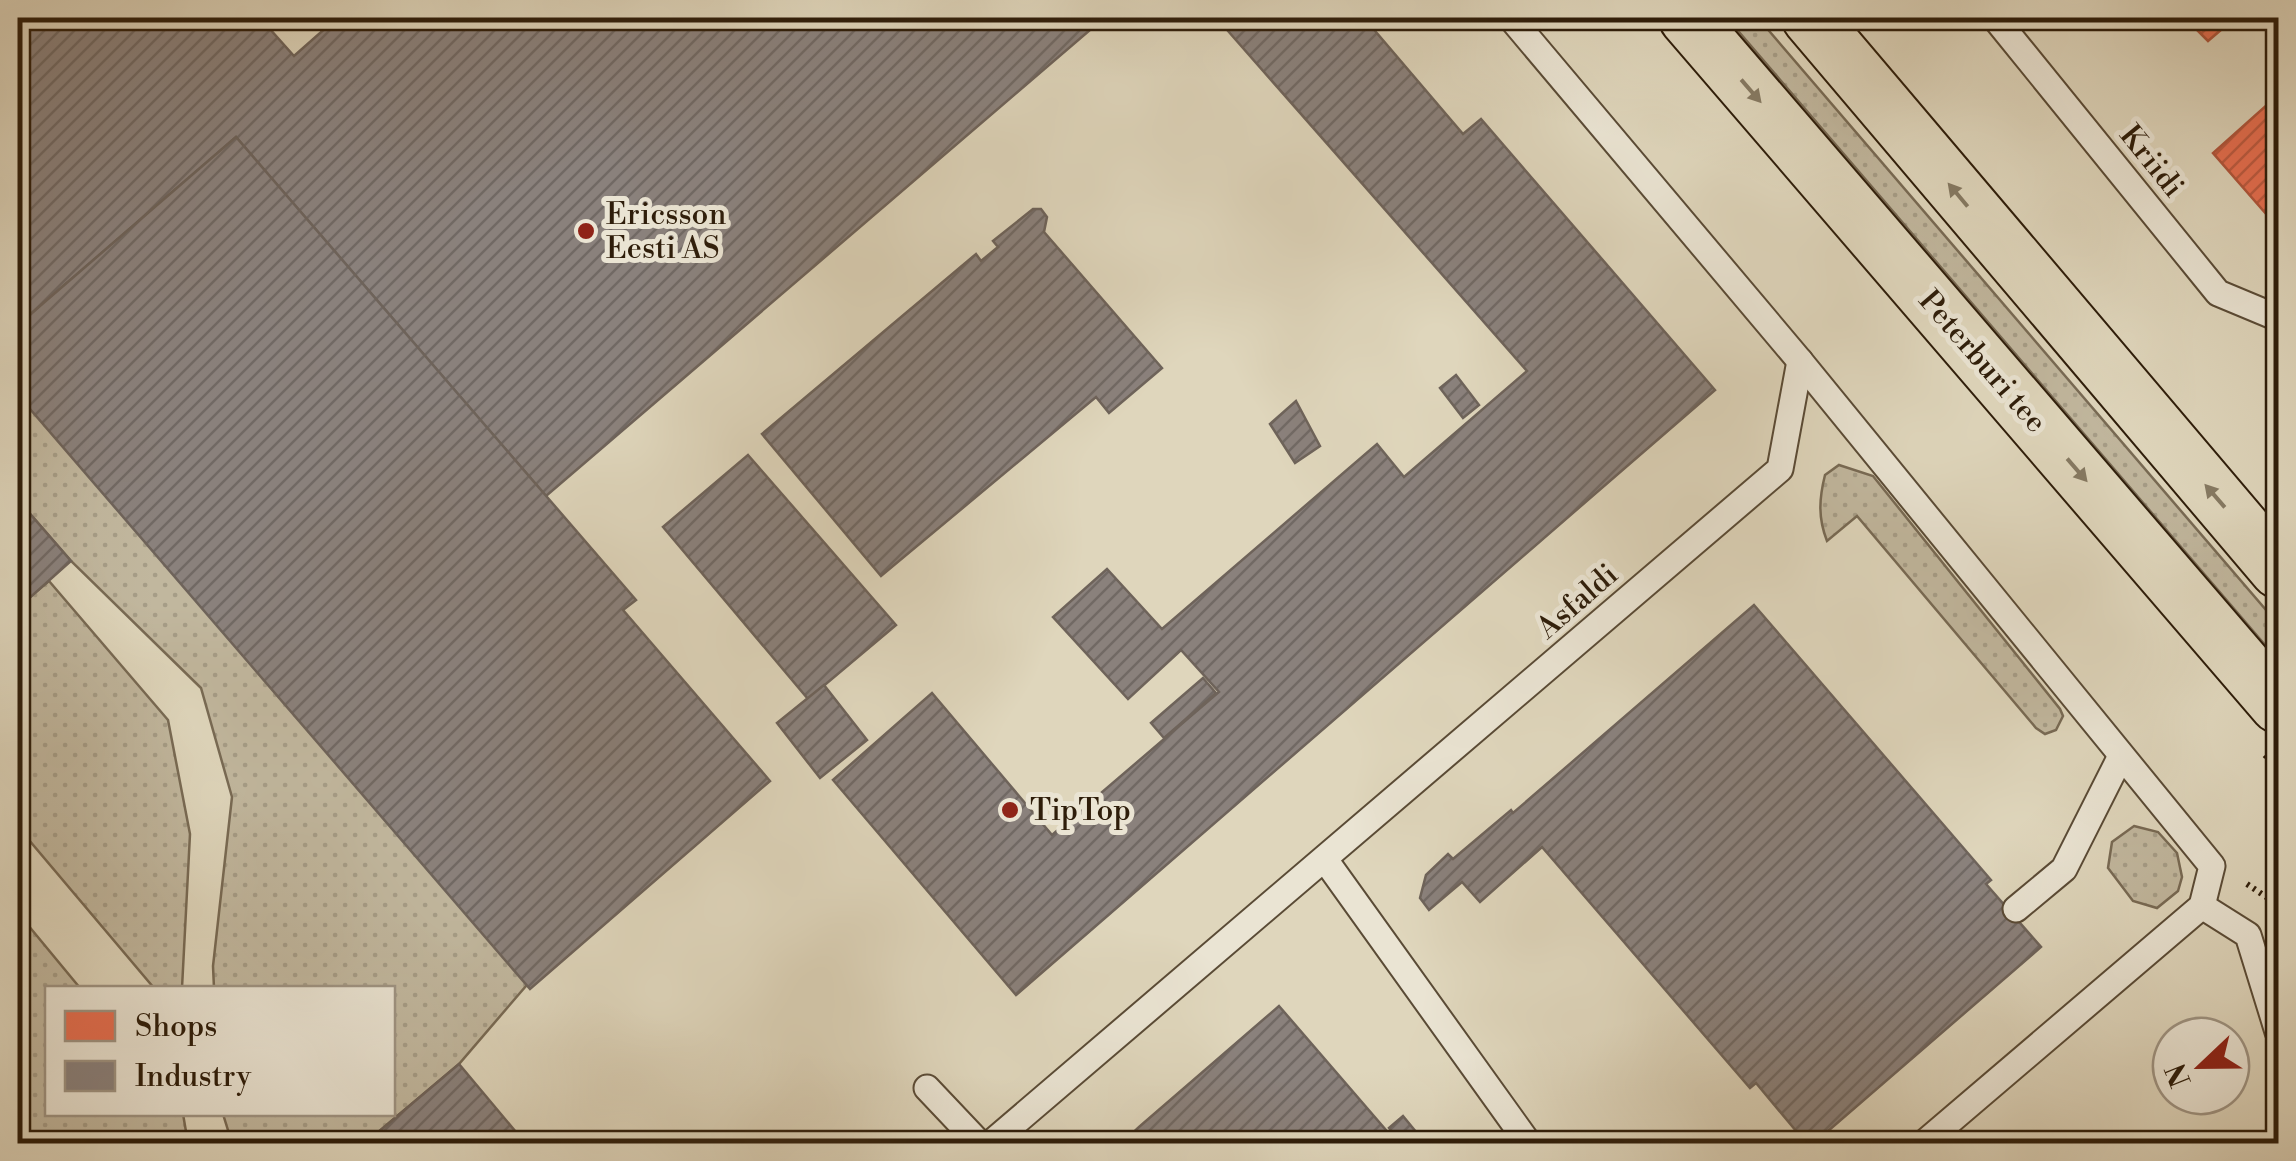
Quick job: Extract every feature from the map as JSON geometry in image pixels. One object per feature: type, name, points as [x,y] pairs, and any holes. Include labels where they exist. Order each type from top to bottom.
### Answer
[{"type":"highway","name":"Peterburi tee","points":[[1687,18],[2278,705]]},
{"type":"highway","points":[[1810,18],[2278,570]]},
{"type":"lane","points":[[1511,18],[1800,361],[2212,866],[2202,906],[1922,1144]]},
{"type":"lane","name":"Kriidi","points":[[1995,18],[2218,294],[2278,318]]},
{"type":"lane","name":"Asfaldi","points":[[990,1144],[1780,470],[1800,361]]},
{"type":"lane","points":[[2016,910],[2064,869],[2121,756]]},
{"type":"lane","points":[[1326,860],[1529,1144]]},
{"type":"lane","points":[[2202,906],[2248,936],[2278,1032]]},
{"type":"lane","points":[[927,1088],[980,1144]]},
{"type":"shaded area","points":[[1727,18],[1758,18],[2278,624],[2278,660]]},
{"type":"shaded area","points":[[18,394],[532,979],[459,1064],[376,1134],[384,1143],[232,1143],[224,1116],[395,1116],[395,986],[214,986],[232,797],[201,688],[71,561],[18,500]]},
{"type":"shaded area","points":[[1839,465],[1873,476],[2060,709],[2063,716],[2056,730],[2045,734],[2036,728],[1857,516],[1827,541],[1821,516],[1822,492],[1825,475]]},
{"type":"shaded area","points":[[49,581],[168,720],[190,834],[182,986],[152,986],[18,827],[18,594],[25,601]]},
{"type":"shaded area","points":[[2134,826],[2158,832],[2177,853],[2182,877],[2178,891],[2157,908],[2133,901],[2108,868],[2112,842]]},
{"type":"shaded area","points":[[18,913],[78,986],[45,986],[45,1116],[183,1116],[188,1143],[35,1143],[18,1124]]},
{"type":"building: Shops","points":[[2185,18],[2235,18],[2208,41]]},
{"type":"building: Shops","points":[[2278,95],[2278,205],[2267,215],[2213,153]]},
{"type":"building: Industry","name":"Ericsson Eesti AS","points":[[18,18],[260,18],[294,56],[337,18],[1104,18],[546,496],[236,137],[18,325]]},
{"type":"building: Industry","points":[[1244,18],[1364,18],[1463,134],[1481,119],[1715,390],[1016,995],[833,780],[932,693],[1052,835],[1219,692],[1181,650],[1128,699],[1053,617],[1107,569],[1162,629],[1377,444],[1404,477],[1527,371],[1228,31]]},
{"type":"building: Industry","points":[[236,137],[636,600],[623,610],[770,781],[530,989],[18,395],[18,325]]},
{"type":"building: Industry","points":[[1033,209],[1041,209],[1047,217],[1044,232],[1162,368],[1109,413],[1096,397],[881,576],[762,434],[976,254],[981,261],[998,247],[993,241]]},
{"type":"building: Industry","points":[[1456,375],[1479,405],[1463,418],[1440,388]]},
{"type":"building: Industry","points":[[1296,401],[1320,446],[1295,463],[1270,424]]},
{"type":"building: Industry","points":[[748,455],[896,625],[808,699],[663,527]]},
{"type":"building: Industry","points":[[18,500],[71,561],[25,602],[18,593]]},
{"type":"building: Industry","points":[[1754,605],[1991,880],[1986,884],[2041,947],[1813,1144],[1807,1144],[1756,1083],[1750,1088],[1542,847],[1480,902],[1462,882],[1429,910],[1420,898],[1426,875],[1448,854],[1453,859],[1511,810],[1513,813]]},
{"type":"building: Industry","points":[[1203,678],[1216,693],[1164,738],[1151,723]]},
{"type":"building: Industry","points":[[824,685],[867,740],[820,778],[777,723]]},
{"type":"building: Industry","points":[[1279,1006],[1398,1144],[1121,1144],[1139,1127]]},
{"type":"building: Industry","points":[[459,1064],[526,1144],[384,1144],[376,1134]]},
{"type":"building: Industry","points":[[1403,1116],[1426,1144],[1402,1144],[1389,1128]]},
{"type":"place","name":"Ericsson Eesti AS","points":[[586,231]]},
{"type":"place","name":"TipTop","points":[[1010,810]]}]
